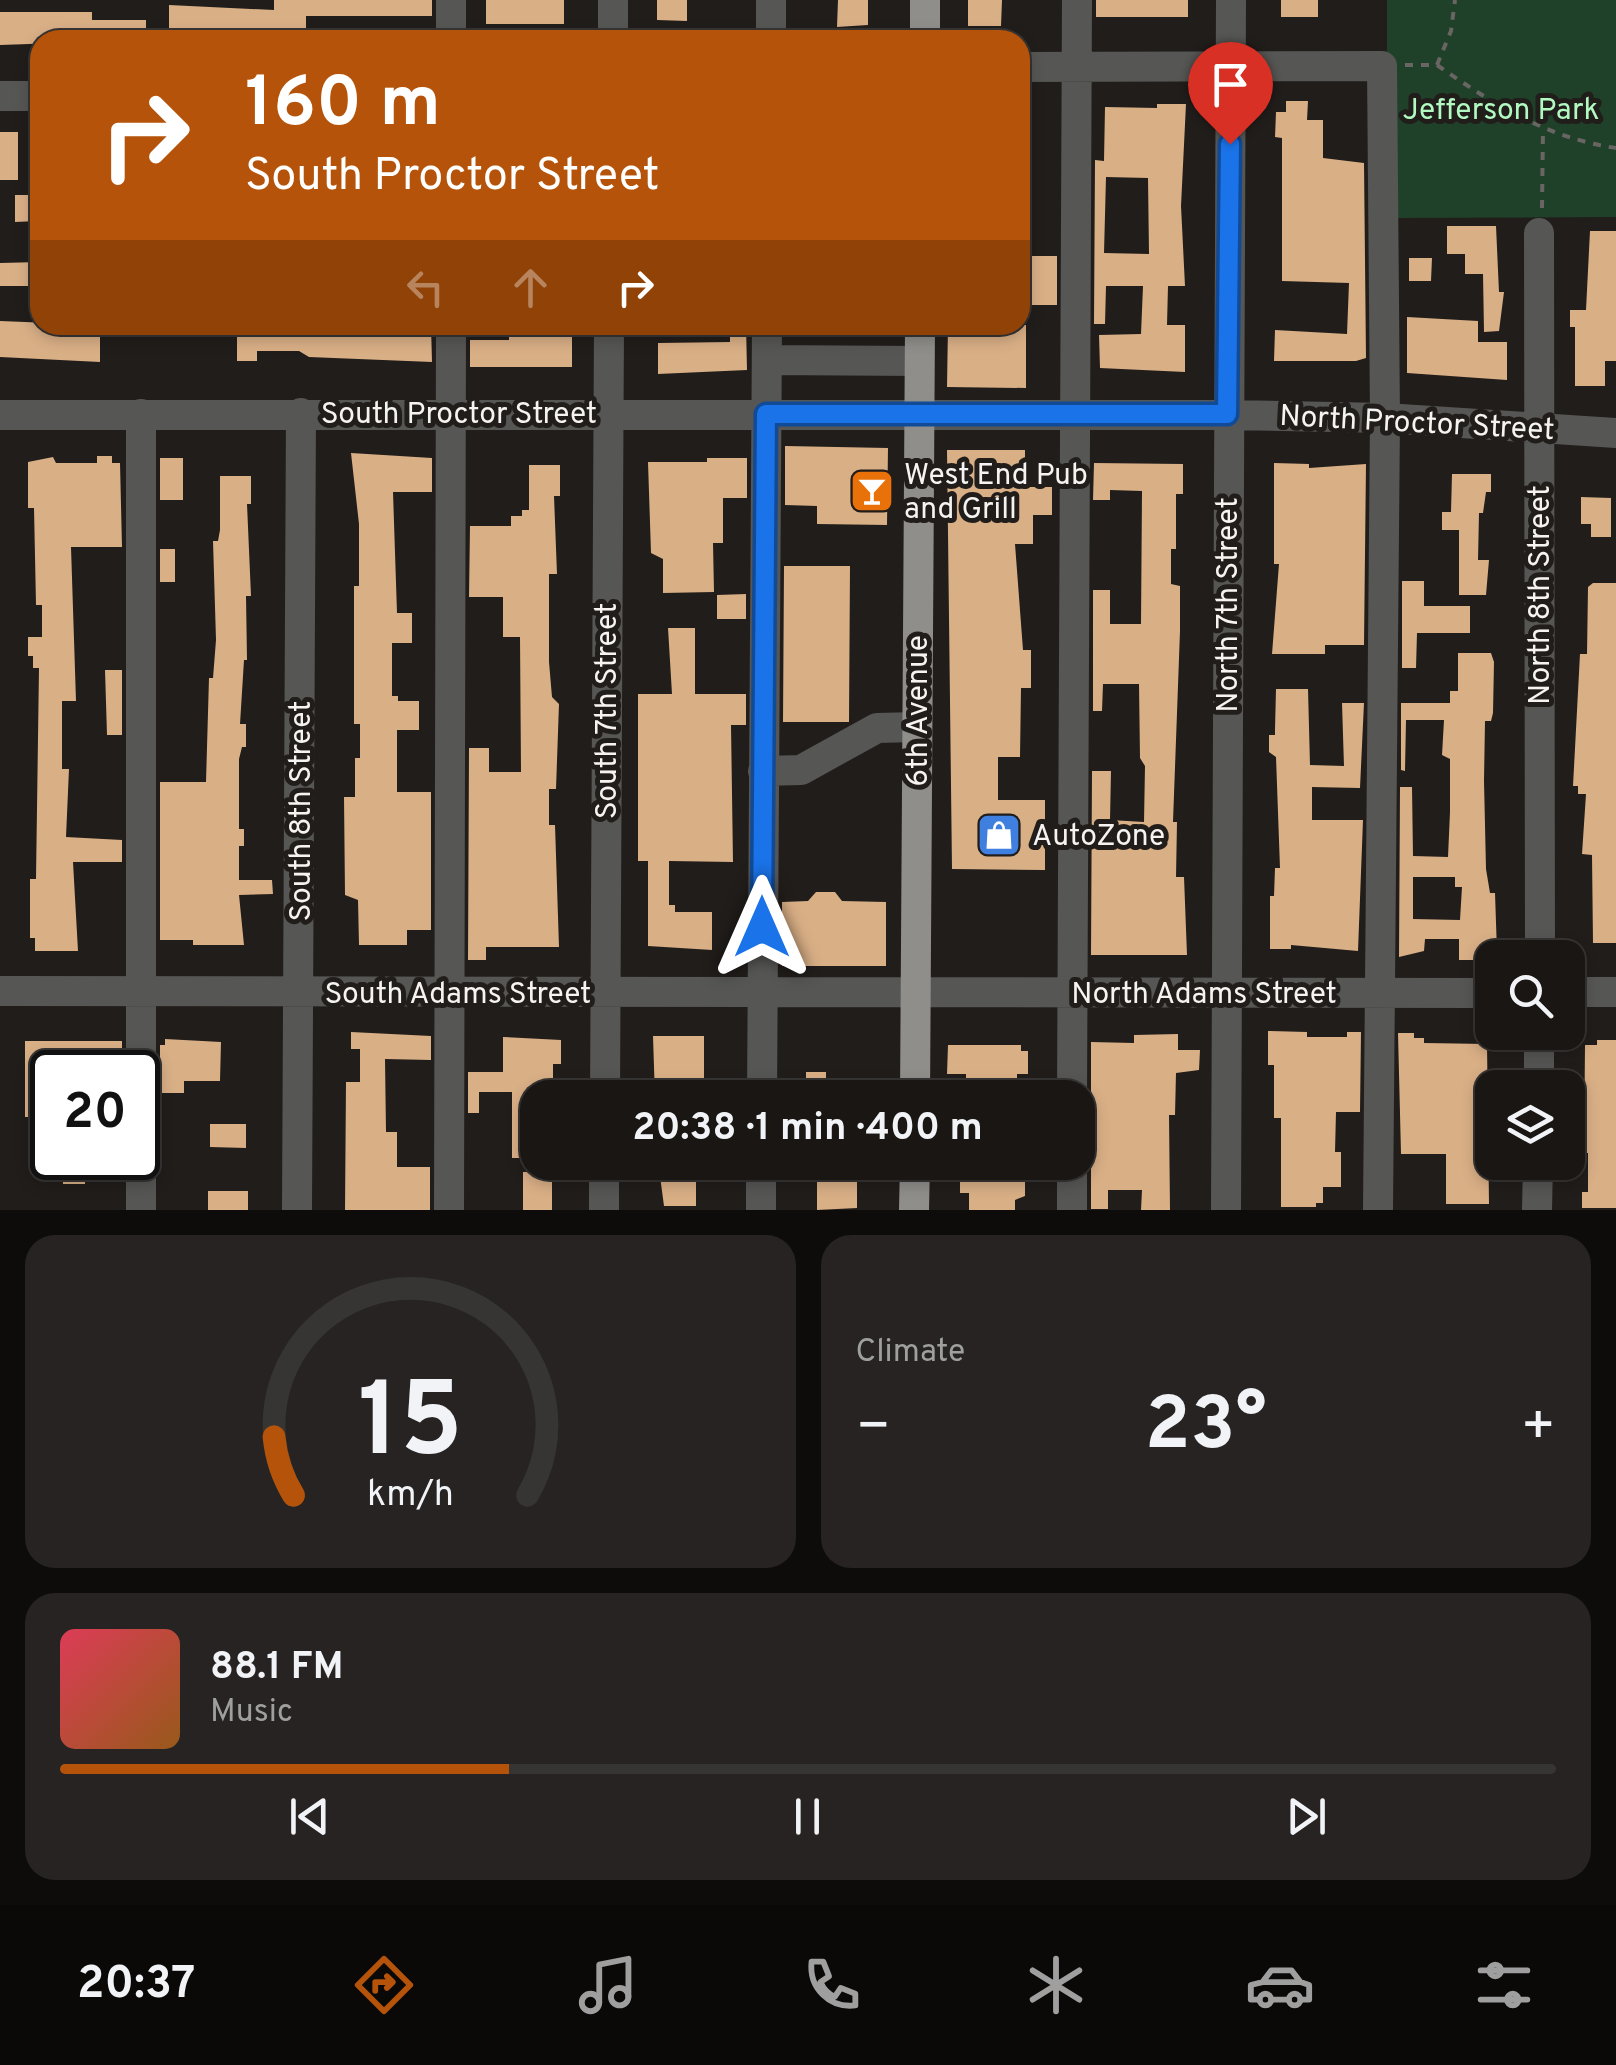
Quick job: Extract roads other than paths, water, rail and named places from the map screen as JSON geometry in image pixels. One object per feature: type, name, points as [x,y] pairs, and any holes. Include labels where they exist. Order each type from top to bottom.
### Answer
[{"type":"main road","points":[[924,30],[925,0]]},
{"type":"main road","name":"6th Avenue","points":[[915,1080],[920,335]]},
{"type":"main road","points":[[914,1210],[915,1180]]},
{"type":"street","points":[[451,0],[451,30]]},
{"type":"street","points":[[613,0],[613,30]]},
{"type":"street","points":[[771,0],[771,30]]},
{"type":"street","points":[[1072,1080],[1072,416],[1077,0]]},
{"type":"street","name":"North 7th Street","points":[[1226,1210],[1231,0]]},
{"type":"street","points":[[1030,67],[1382,66],[1384,418],[1378,1210]]},
{"type":"street","points":[[0,96],[30,96]]},
{"type":"street","name":"North 8th Street","points":[[1539,233],[1540,940]]},
{"type":"street","points":[[450,1210],[451,335]]},
{"type":"street","name":"South 7th Street","points":[[605,1080],[609,335]]},
{"type":"street","points":[[762,1080],[768,335]]},
{"type":"street","points":[[767,360],[919,361]]},
{"type":"street","points":[[840,360],[840,415]]},
{"type":"street","name":"South 8th Street","points":[[297,1210],[300,413]]},
{"type":"street","points":[[141,414],[141,1210]]},
{"type":"street","name":"North Proctor Street","points":[[918,414],[1384,418],[1616,432]]},
{"type":"street","name":"South Proctor Street","points":[[0,415],[918,414]]},
{"type":"street","points":[[764,771],[801,770],[877,728],[917,727]]},
{"type":"street","name":"South Adams Street","points":[[0,991],[916,993]]},
{"type":"street","points":[[1585,992],[1616,992]]},
{"type":"street","name":"North Adams Street","points":[[916,993],[1475,993]]},
{"type":"street","points":[[604,1180],[604,1210]]},
{"type":"street","points":[[761,1210],[762,1180]]},
{"type":"street","points":[[1072,1180],[1072,1210]]},
{"type":"street","points":[[1538,1180],[1538,1210]]},
{"type":"place","name":"West End Pub and Grill","points":[[872,491]]},
{"type":"place","name":"AutoZone","points":[[999,835]]},
{"type":"park label","name":"Jefferson Park","points":[[1501,109]]}]
